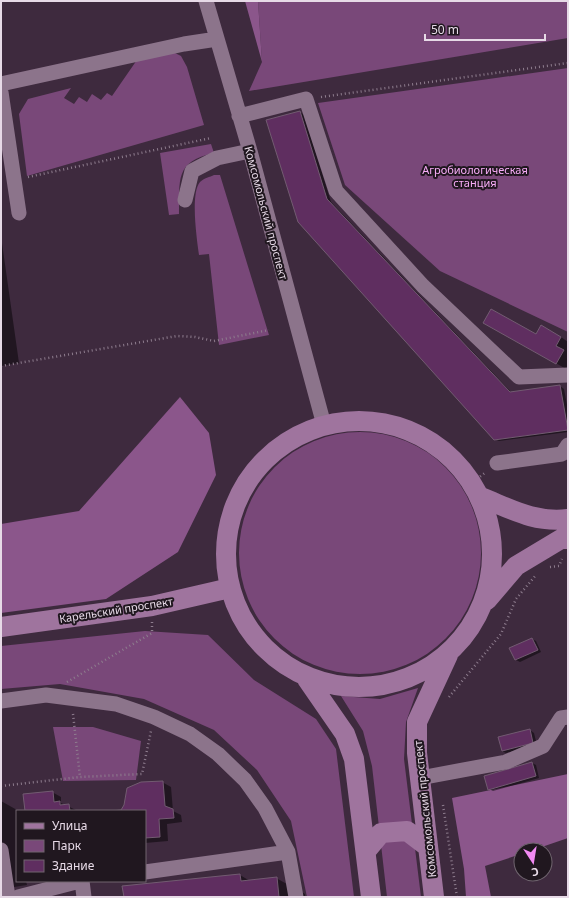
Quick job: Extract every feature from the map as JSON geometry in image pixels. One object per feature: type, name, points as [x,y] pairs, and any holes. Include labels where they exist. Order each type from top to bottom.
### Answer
[{"type":"main road","points":[[487,600],[494,555],[492,531],[481,497],[459,465],[441,448],[414,432],[392,425],[366,421],[324,425],[281,446],[260,464],[233,510],[225,550],[230,588],[242,622],[266,652],[281,664],[307,679],[339,687],[374,684],[412,677],[448,655],[472,626],[487,600],[516,566],[565,539]]},
{"type":"main road","points":[[481,497],[522,515],[541,519],[568,519]]},
{"type":"main road","name":"Карельский проспект","points":[[1,627],[152,606],[230,588]]},
{"type":"main road","name":"Комсомольский проспект","points":[[434,897],[428,847],[429,777],[417,754],[417,722],[448,655]]},
{"type":"main road","points":[[307,679],[345,734],[354,759],[371,897]]},
{"type":"main road","points":[[366,851],[381,833],[407,831],[428,847]]},
{"type":"street","name":"Комсомольский проспект","points":[[206,1],[250,152],[324,425]]},
{"type":"street","points":[[1,84],[184,44],[217,39]]},
{"type":"street","points":[[1,92],[19,213]]},
{"type":"street","points":[[239,116],[306,99],[336,191],[423,286],[519,377],[568,375]]},
{"type":"street","points":[[185,200],[192,171],[217,158],[250,152]]},
{"type":"street","points":[[497,463],[562,454],[568,445]]},
{"type":"street","points":[[1,701],[46,695],[71,697],[116,704],[154,717],[196,738],[218,754],[244,780],[265,808],[288,852],[296,897]]},
{"type":"street","points":[[429,777],[506,762],[543,746],[561,718],[568,716]]},
{"type":"street","points":[[1,850],[8,897]]},
{"type":"street","points":[[146,872],[288,852]]},
{"type":"street","points":[[18,897],[77,882]]},
{"type":"street","points":[[81,882],[84,897]]},
{"type":"path","points":[[306,99],[568,63]]},
{"type":"path","points":[[15,180],[211,138]]},
{"type":"path","points":[[1,366],[177,336],[195,337],[214,341],[270,330]]},
{"type":"path","points":[[548,568],[559,566],[562,560],[565,539]]},
{"type":"path","points":[[446,701],[501,634],[516,599],[537,575]]},
{"type":"path","points":[[46,695],[152,633],[152,606]]},
{"type":"path","points":[[71,697],[80,777]]},
{"type":"path","points":[[1,786],[80,777],[142,774],[154,717]]},
{"type":"path","points":[[429,777],[457,897]]},
{"type":"green space","points":[[258,1],[568,1],[568,38],[249,91],[262,62]]},
{"type":"green space","points":[[173,52],[181,56],[187,67],[204,125],[27,176],[19,114],[28,99],[71,88],[64,98],[74,104],[79,97],[87,102],[92,94],[101,100],[107,93],[112,96],[139,57]]},
{"type":"green space","name":"Агробиологическая станция","points":[[568,68],[568,332],[440,271],[345,185],[318,103]]},
{"type":"green space","points":[[211,144],[214,153],[201,157],[186,167],[180,182],[179,214],[169,215],[160,153]]},
{"type":"green space","points":[[214,175],[220,175],[269,335],[219,345],[209,254],[199,255],[195,217],[195,196],[197,188],[200,182]]},
{"type":"green space","points":[[360,432],[384,434],[406,441],[427,452],[446,467],[461,486],[472,507],[479,529],[481,553],[479,577],[472,599],[461,620],[446,639],[427,654],[406,665],[384,672],[360,674],[336,672],[314,665],[293,654],[274,639],[259,620],[248,599],[241,577],[239,553],[241,529],[248,507],[259,486],[274,467],[293,452],[314,441],[336,434]]},
{"type":"green space","points":[[145,631],[208,635],[254,680],[316,719],[336,749],[354,897],[307,897],[291,821],[257,770],[214,730],[144,699],[60,684],[1,689],[1,646]]},
{"type":"green space","points":[[418,688],[406,722],[404,759],[421,897],[387,897],[372,766],[363,731],[341,696],[380,699]]},
{"type":"green space","points":[[53,727],[93,727],[141,741],[136,780],[63,781]]},
{"type":"shaded area","points":[[245,1],[258,1],[262,62]]},
{"type":"shaded area","points":[[180,397],[209,433],[216,475],[178,552],[106,599],[1,613],[1,524],[79,511]]},
{"type":"shaded area","points":[[568,774],[568,838],[553,843],[513,842],[513,857],[485,866],[491,897],[466,897],[464,869],[452,798]]},
{"type":"building","points":[[300,111],[327,199],[510,392],[560,385],[568,430],[494,440],[298,222],[266,120]]},
{"type":"building","points":[[491,309],[536,334],[541,325],[561,337],[556,346],[564,350],[556,364],[483,323]]},
{"type":"building","points":[[532,638],[538,650],[515,660],[509,648]]},
{"type":"building","points":[[530,729],[533,743],[502,751],[498,737]]},
{"type":"building","points":[[532,762],[536,776],[488,790],[484,776]]},
{"type":"building","points":[[163,781],[165,806],[173,809],[174,818],[159,819],[160,837],[146,838],[146,810],[121,810],[124,805],[127,788],[141,782]]},
{"type":"building","points":[[53,791],[54,802],[60,801],[60,805],[69,804],[70,810],[25,810],[23,794]]},
{"type":"building","points":[[240,874],[241,881],[277,877],[279,897],[124,897],[122,886]]}]
